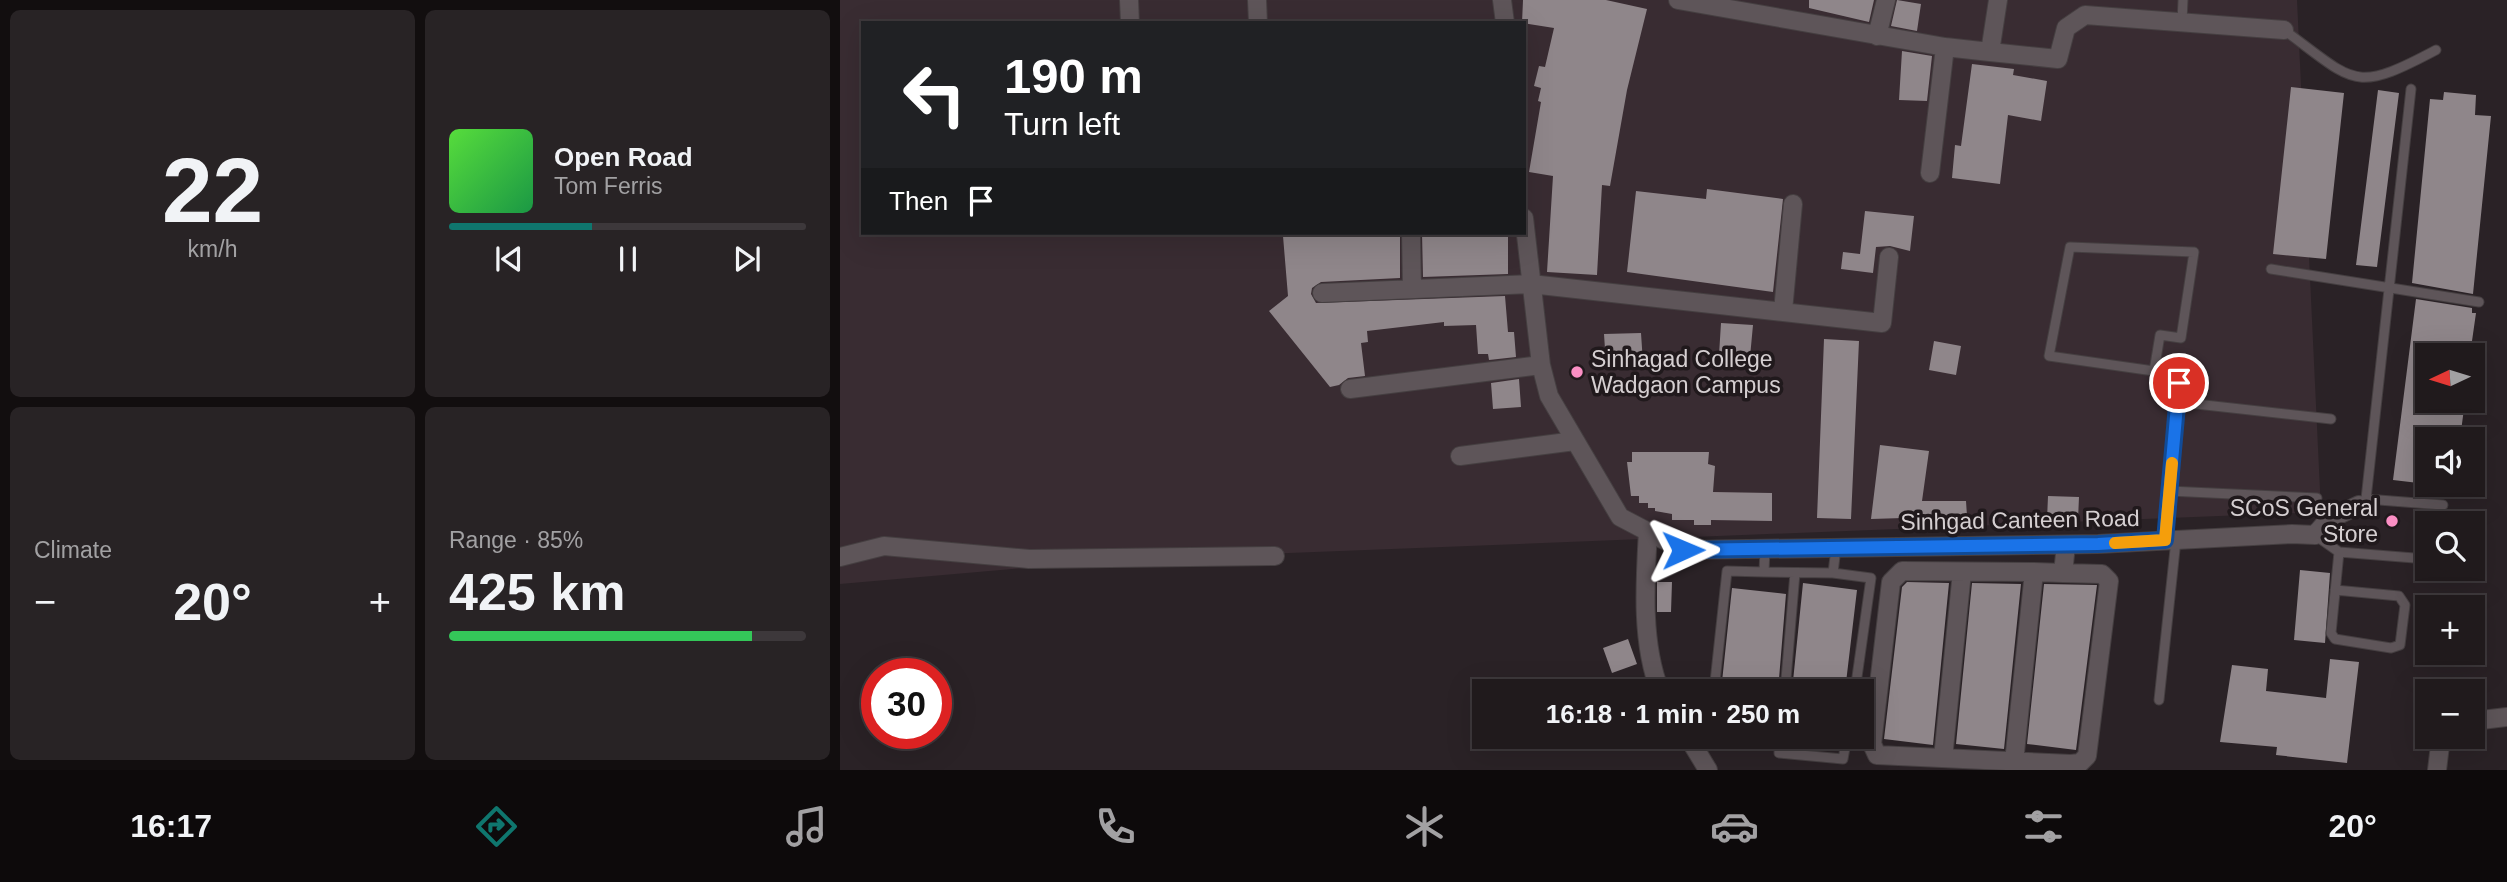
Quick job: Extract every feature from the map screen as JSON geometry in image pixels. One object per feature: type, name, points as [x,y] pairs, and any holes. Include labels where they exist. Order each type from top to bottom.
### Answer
[{"type":"street","points":[[1129,0],[1130,21]]},
{"type":"street","points":[[1257,0],[1258,21]]},
{"type":"street","points":[[1503,0],[1505,21]]},
{"type":"street","points":[[1678,0],[1945,47],[2058,59],[2066,28],[2086,8],[2182,24],[2284,30]]},
{"type":"street","points":[[1877,36],[1886,0]]},
{"type":"street","points":[[1990,52],[1998,0]]},
{"type":"street","points":[[1930,173],[1945,47]]},
{"type":"street","points":[[1783,312],[1793,204]]},
{"type":"street","points":[[1411,235],[1412,289]]},
{"type":"street","name":"Sinhgad Canteen Road","points":[[1526,235],[1541,365],[1549,396],[1620,517],[1683,550],[2066,545],[2315,536]]},
{"type":"street","points":[[1322,293],[1531,284],[1882,323],[1889,257]]},
{"type":"street","points":[[1350,388],[1541,365]]},
{"type":"street","points":[[1460,456],[1576,441]]},
{"type":"street","points":[[2315,536],[2328,520],[2362,502]]},
{"type":"street","points":[[1648,531],[1645,583],[1649,632],[1658,679]]},
{"type":"street","points":[[2063,573],[2066,545]]},
{"type":"street","points":[[840,557],[884,546],[1029,559],[1275,556]]},
{"type":"street","points":[[1902,571],[2063,573],[2102,575],[2109,581],[2087,756],[2080,763],[1877,755],[1872,744],[1891,582],[1902,571]]},
{"type":"street","points":[[1943,758],[1962,572]]},
{"type":"street","points":[[2014,762],[2035,572]]},
{"type":"street","points":[[2485,720],[2507,717]]},
{"type":"street","points":[[1695,749],[1708,770]]},
{"type":"street","points":[[2437,770],[2440,749]]},
{"type":"lane","points":[[2182,24],[2183,0]]},
{"type":"lane","points":[[2284,30],[2340,71],[2360,79],[2380,78],[2436,50]]},
{"type":"lane","points":[[2411,89],[2390,287],[2362,502],[2443,505]]},
{"type":"lane","points":[[2154,371],[2160,335],[2181,338],[2194,252],[2070,247],[2049,356],[2154,371],[2171,373],[2176,378],[2178,402],[2169,491],[2170,540],[2159,700]]},
{"type":"lane","points":[[2271,269],[2479,302]]},
{"type":"lane","points":[[2178,402],[2331,419]]},
{"type":"lane","points":[[2169,491],[2317,498]]},
{"type":"lane","points":[[2315,536],[2339,552],[2415,558]]},
{"type":"lane","points":[[1833,573],[1836,548]]},
{"type":"lane","points":[[1763,572],[1765,549]]},
{"type":"lane","points":[[2335,590],[2399,596],[2405,605],[2400,645],[2391,648],[2335,639],[2331,633],[2335,590],[2339,552]]},
{"type":"lane","points":[[1715,679],[1727,571],[1833,573],[1871,578],[1857,679]]},
{"type":"lane","points":[[1785,679],[1795,573]]},
{"type":"lane","points":[[1779,749],[1779,753],[1843,759],[1845,749]]},
{"type":"shaded area","name":"Sinhagad College Wadgaon Campus","points":[[840,0],[2297,0],[2321,512],[1116,560],[840,584]]},
{"type":"building","points":[[1523,0],[1606,0],[1647,9],[1627,90],[1610,186],[1602,185],[1597,275],[1547,272],[1553,176],[1529,172],[1541,102],[1538,101],[1541,88],[1534,86],[1539,66],[1545,67],[1554,28],[1522,21]]},
{"type":"building","points":[[1809,0],[1874,0],[1869,22],[1809,8]]},
{"type":"building","points":[[1897,0],[1921,4],[1917,31],[1891,26]]},
{"type":"building","points":[[1902,51],[1932,56],[1927,101],[1899,100]]},
{"type":"building","points":[[1972,64],[2014,69],[2013,75],[2047,81],[2041,121],[2008,115],[2000,184],[1952,178],[1955,145],[1961,146]]},
{"type":"building","points":[[2291,87],[2344,93],[2326,259],[2273,254]]},
{"type":"building","points":[[2378,90],[2399,93],[2377,267],[2356,265]]},
{"type":"building","points":[[2444,92],[2476,95],[2475,115],[2491,116],[2473,294],[2412,283],[2430,99],[2443,100]]},
{"type":"building","points":[[1707,189],[1783,199],[1773,292],[1627,272],[1636,191],[1706,199]]},
{"type":"building","points":[[1865,211],[1914,216],[1910,251],[1890,246],[1876,247],[1873,273],[1841,269],[1843,252],[1860,254]]},
{"type":"building","points":[[1400,235],[1400,278],[1321,282],[1312,288],[1311,294],[1316,303],[1505,296],[1508,332],[1514,332],[1516,357],[1489,360],[1488,354],[1478,354],[1476,325],[1444,326],[1444,322],[1367,331],[1368,342],[1361,343],[1365,376],[1348,378],[1339,385],[1330,387],[1269,311],[1288,296],[1283,236]]},
{"type":"building","points":[[1422,235],[1508,235],[1508,274],[1423,277]]},
{"type":"building","points":[[2416,299],[2472,308],[2472,313],[2476,313],[2472,343],[2415,343],[2415,413],[2463,413],[2462,427],[2415,427],[2415,483],[2393,480]]},
{"type":"building","points":[[1721,323],[1753,325],[1750,357],[1719,355]]},
{"type":"building","points":[[1641,333],[1643,363],[1606,364],[1604,334]]},
{"type":"building","points":[[1824,339],[1859,341],[1851,519],[1817,518]]},
{"type":"building","points":[[1934,341],[1961,346],[1956,375],[1929,370]]},
{"type":"building","points":[[1519,379],[1521,407],[1493,409],[1491,383]]},
{"type":"building","points":[[1880,445],[1929,451],[1922,501],[1966,501],[1967,516],[1871,519]]},
{"type":"building","points":[[1632,452],[1709,452],[1708,464],[1715,466],[1713,492],[1772,493],[1772,521],[1711,520],[1711,525],[1694,525],[1694,520],[1672,520],[1672,514],[1648,508],[1648,503],[1639,503],[1639,496],[1631,496],[1627,462],[1632,462]]},
{"type":"building","points":[[2048,496],[2079,497],[2078,520],[2047,520]]},
{"type":"building","points":[[2300,570],[2330,573],[2325,643],[2294,640]]},
{"type":"building","points":[[1657,582],[1672,582],[1671,612],[1657,612]]},
{"type":"building","points":[[1907,582],[1949,583],[1933,745],[1884,739],[1902,587]]},
{"type":"building","points":[[1803,583],[1857,590],[1846,679],[1793,679]]},
{"type":"building","points":[[1972,583],[2021,584],[2004,749],[1956,744]]},
{"type":"building","points":[[2044,584],[2097,585],[2076,750],[2027,744]]},
{"type":"building","points":[[1732,588],[1786,594],[1779,679],[1722,679]]},
{"type":"building","points":[[1628,639],[1637,664],[1612,673],[1603,648]]},
{"type":"building","points":[[2330,659],[2359,662],[2347,763],[2276,755],[2277,747],[2220,742],[2232,665],[2268,669],[2266,691],[2326,698]]},
{"type":"slow traffic","points":[[2115,543],[2165,540],[2172,463]]},
{"type":"place","name":"Sinhagad College Wadgaon Campus","points":[[1577,372]]},
{"type":"place","name":"SCoS General Store","points":[[2392,521]]},
{"type":"route","points":[[1683,550],[2098,544],[2165,540],[2179,383]]}]
